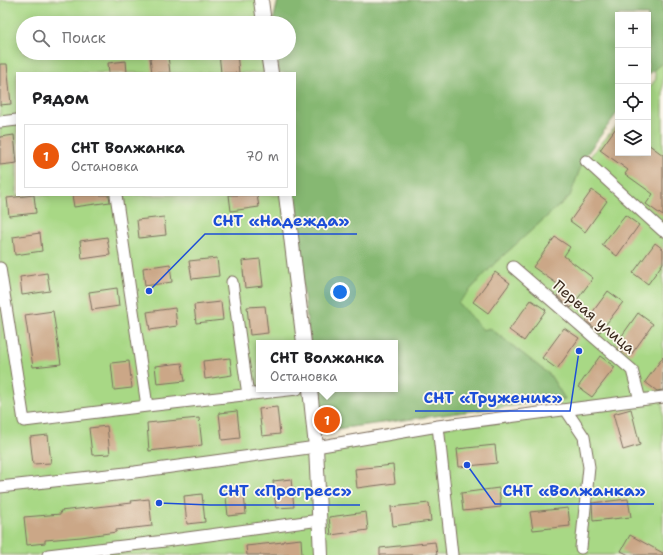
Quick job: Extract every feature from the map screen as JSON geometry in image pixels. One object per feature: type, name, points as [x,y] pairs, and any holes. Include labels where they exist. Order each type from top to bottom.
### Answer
[{"type":"street","points":[[261,0],[263,16]]},
{"type":"street","points":[[269,60],[271,72]]},
{"type":"street","points":[[0,122],[16,120]]},
{"type":"street","points":[[586,161],[663,231]]},
{"type":"street","points":[[116,196],[147,406]]},
{"type":"street","points":[[286,196],[304,340]]},
{"type":"street","name":"Первая улица","points":[[513,267],[632,370],[640,400]]},
{"type":"street","points":[[0,268],[24,421],[273,392]]},
{"type":"street","points":[[232,282],[248,395]]},
{"type":"street","points":[[310,392],[316,447],[321,555]]},
{"type":"street","points":[[0,487],[135,472],[316,447],[438,426],[663,397]]},
{"type":"street","points":[[566,410],[584,437],[589,467],[581,548]]},
{"type":"street","points":[[438,426],[452,555]]},
{"type":"street","points":[[48,555],[320,520]]},
{"type":"green space","points":[[0,0],[261,0],[263,16],[16,16],[16,60],[269,60],[271,72],[16,72],[16,196],[286,196],[304,340],[256,340],[256,392],[310,392],[316,446],[565,410],[424,292],[586,161],[615,127],[615,156],[651,156],[651,85],[656,79],[651,55],[651,12],[663,0],[663,555],[0,555]]},
{"type":"green space","points":[[278,0],[663,0],[663,62],[651,72],[651,12],[615,12],[615,116],[584,158],[570,196],[496,262],[458,303],[483,330],[490,328],[550,375],[565,399],[321,431],[316,392],[398,392],[398,340],[310,340],[291,196],[296,196],[296,72],[279,72],[278,60],[296,60],[296,16],[274,16]]},
{"type":"building","points":[[150,60],[168,60],[170,72],[152,72]]},
{"type":"building","points":[[220,60],[238,60],[239,72],[221,72]]},
{"type":"building","points":[[126,61],[127,72],[109,72],[108,63]]},
{"type":"building","points":[[0,64],[7,64],[11,104],[0,105]]},
{"type":"building","points":[[615,129],[615,156],[651,156],[651,146],[663,155],[663,216],[646,204],[653,194],[625,174],[628,170],[600,150]]},
{"type":"building","points":[[14,135],[16,163],[0,165],[0,137]]},
{"type":"building","points":[[592,190],[607,201],[585,232],[570,221]]},
{"type":"building","points":[[34,196],[36,213],[9,216],[7,198]]},
{"type":"building","points":[[72,196],[109,196],[110,202],[74,207]]},
{"type":"building","points":[[229,196],[257,196],[259,207],[231,211]]},
{"type":"building","points":[[625,215],[639,225],[617,256],[602,245]]},
{"type":"building","points":[[164,217],[166,235],[139,238],[137,220]]},
{"type":"building","points":[[40,233],[42,251],[15,255],[13,237]]},
{"type":"building","points":[[107,237],[110,255],[82,259],[80,241]]},
{"type":"building","points":[[555,237],[570,247],[564,256],[593,278],[571,308],[557,296],[563,288],[533,267]]},
{"type":"building","points":[[655,243],[663,249],[663,263],[648,284],[633,273]]},
{"type":"building","points":[[217,258],[219,276],[192,279],[189,261]]},
{"type":"building","points":[[260,259],[263,286],[245,288],[242,261]]},
{"type":"building","points":[[170,264],[172,282],[145,286],[143,268]]},
{"type":"building","points":[[495,272],[510,283],[488,313],[473,302]]},
{"type":"building","points":[[47,273],[50,291],[22,295],[20,277]]},
{"type":"building","points":[[117,288],[119,306],[92,310],[89,292]]},
{"type":"building","points":[[608,291],[623,302],[600,332],[586,321]]},
{"type":"building","points":[[531,300],[546,310],[524,341],[509,330]]},
{"type":"building","points":[[221,302],[223,320],[196,323],[194,305]]},
{"type":"building","points":[[265,306],[268,333],[250,335],[247,307]]},
{"type":"building","points":[[175,308],[177,326],[150,330],[147,312]]},
{"type":"building","points":[[53,311],[61,364],[33,367],[25,315]]},
{"type":"building","points":[[638,313],[653,324],[631,355],[616,344]]},
{"type":"building","points":[[564,328],[579,338],[557,369],[542,358]]},
{"type":"building","points":[[600,356],[615,367],[592,397],[578,387]]},
{"type":"building","points":[[663,357],[663,390],[657,391],[645,382]]},
{"type":"building","points":[[230,358],[232,375],[205,379],[203,361]]},
{"type":"building","points":[[129,361],[132,388],[114,390],[111,363]]},
{"type":"building","points":[[182,363],[185,381],[157,384],[155,366]]},
{"type":"building","points":[[277,407],[280,434],[262,436],[259,409]]},
{"type":"building","points":[[631,409],[640,445],[623,450],[613,414]]},
{"type":"building","points":[[237,411],[240,438],[222,440],[219,413]]},
{"type":"building","points":[[199,418],[202,445],[149,451],[147,423]]},
{"type":"building","points":[[107,426],[110,454],[92,455],[89,428]]},
{"type":"building","points":[[48,435],[51,463],[33,464],[30,437]]},
{"type":"building","points":[[495,445],[497,463],[459,467],[457,449]]},
{"type":"building","points":[[393,465],[395,483],[357,488],[355,469]]},
{"type":"building","points":[[291,479],[294,507],[276,508],[273,481]]},
{"type":"building","points":[[243,486],[246,514],[228,516],[225,488]]},
{"type":"building","points":[[499,488],[501,507],[463,511],[461,493]]},
{"type":"building","points":[[202,494],[205,522],[187,524],[184,496]]},
{"type":"building","points":[[149,499],[152,526],[116,530],[116,532],[81,537],[45,540],[45,543],[27,545],[24,517],[61,514],[60,511],[132,503],[131,501]]},
{"type":"building","points":[[628,499],[631,517],[593,521],[592,503]]},
{"type":"building","points":[[429,503],[431,521],[393,526],[391,507]]},
{"type":"building","points":[[568,508],[570,526],[533,530],[530,512]]},
{"type":"building","points":[[366,512],[368,530],[331,535],[329,517]]},
{"type":"building","points":[[630,535],[663,553],[663,555],[629,555],[621,551]]},
{"type":"building","points":[[301,539],[302,555],[247,555],[246,546]]},
{"type":"building","points":[[435,542],[437,555],[380,555],[380,548]]},
{"type":"place","name":"СНТ «Надежда»","points":[[149,291]]},
{"type":"place","name":"СНТ «Труженик»","points":[[579,351]]},
{"type":"place","name":"СНТ Волжанка","points":[[327,420]]},
{"type":"place","name":"СНТ «Волжанка»","points":[[467,465]]},
{"type":"place","name":"СНТ «Прогресс»","points":[[159,503]]}]
